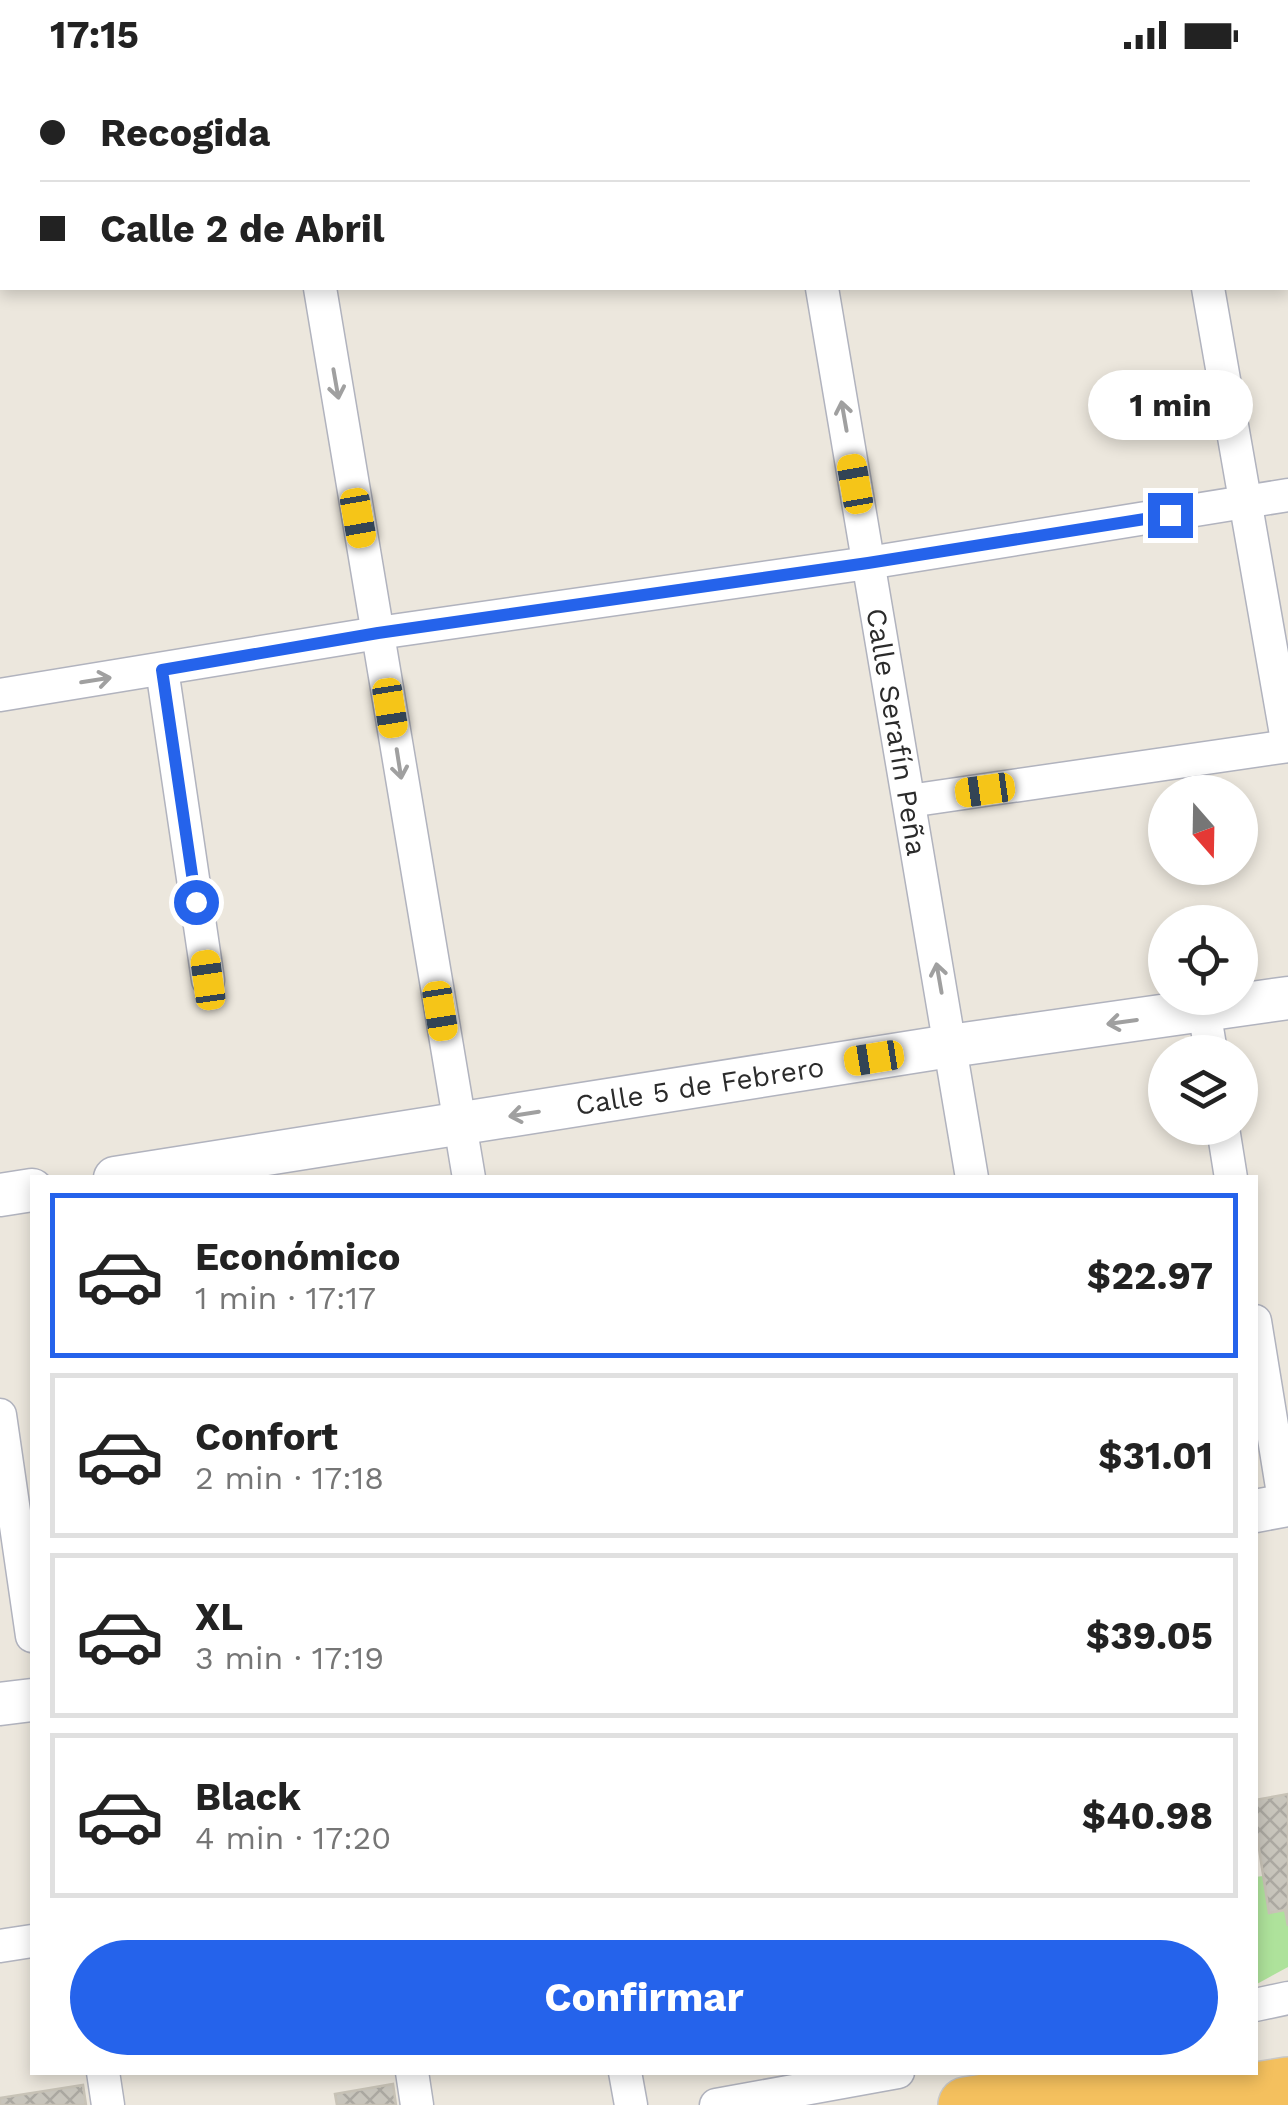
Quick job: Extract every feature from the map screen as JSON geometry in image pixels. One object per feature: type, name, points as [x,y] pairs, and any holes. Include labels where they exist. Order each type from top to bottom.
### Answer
[{"type":"highway","points":[[1258,2060],[1288,2055]]},
{"type":"highway","points":[[966,2105],[1157,2075]]},
{"type":"highway","points":[[1162,2105],[1288,2085]]},
{"type":"street","points":[[320,290],[468,1175]]},
{"type":"street","name":"Calle Serafín Peña","points":[[822,290],[972,1175]]},
{"type":"street","points":[[909,801],[1288,746],[1208,290]]},
{"type":"street","points":[[0,695],[378,633],[868,563],[1288,495]]},
{"type":"street","points":[[162,670],[208,980]]},
{"type":"street","name":"Calle 5 de Febrero","points":[[1258,1002],[1288,998]]},
{"type":"street","name":"Calle 5 de Febrero","points":[[134,1175],[1169,1015]]},
{"type":"street","points":[[1226,1145],[1231,1175]]},
{"type":"street","points":[[0,1195],[30,1190]]},
{"type":"street","points":[[1258,1348],[1276,1507]]},
{"type":"street","points":[[0,1415],[30,1622]]},
{"type":"street","points":[[0,1704],[30,1700]]},
{"type":"street","points":[[0,1946],[30,1942]]},
{"type":"street","points":[[1258,2004],[1288,1998]]},
{"type":"street","points":[[103,2075],[108,2105]]},
{"type":"street","points":[[412,2075],[417,2105]]},
{"type":"street","points":[[626,2075],[631,2105]]},
{"type":"street","points":[[716,2105],[881,2075]]},
{"type":"green space","points":[[1263,1876],[1269,1913],[1285,1910],[1288,1967],[1258,1983],[1258,1877]]},
{"type":"building","points":[[1288,1794],[1288,1926],[1285,1910],[1269,1913],[1258,1842],[1258,1799]]},
{"type":"building","points":[[393,2084],[396,2105],[337,2105],[335,2094]]},
{"type":"building","points":[[83,2085],[86,2105],[0,2105],[0,2098]]},
{"type":"route","points":[[196,902],[162,670],[378,633],[1170,515]]}]
